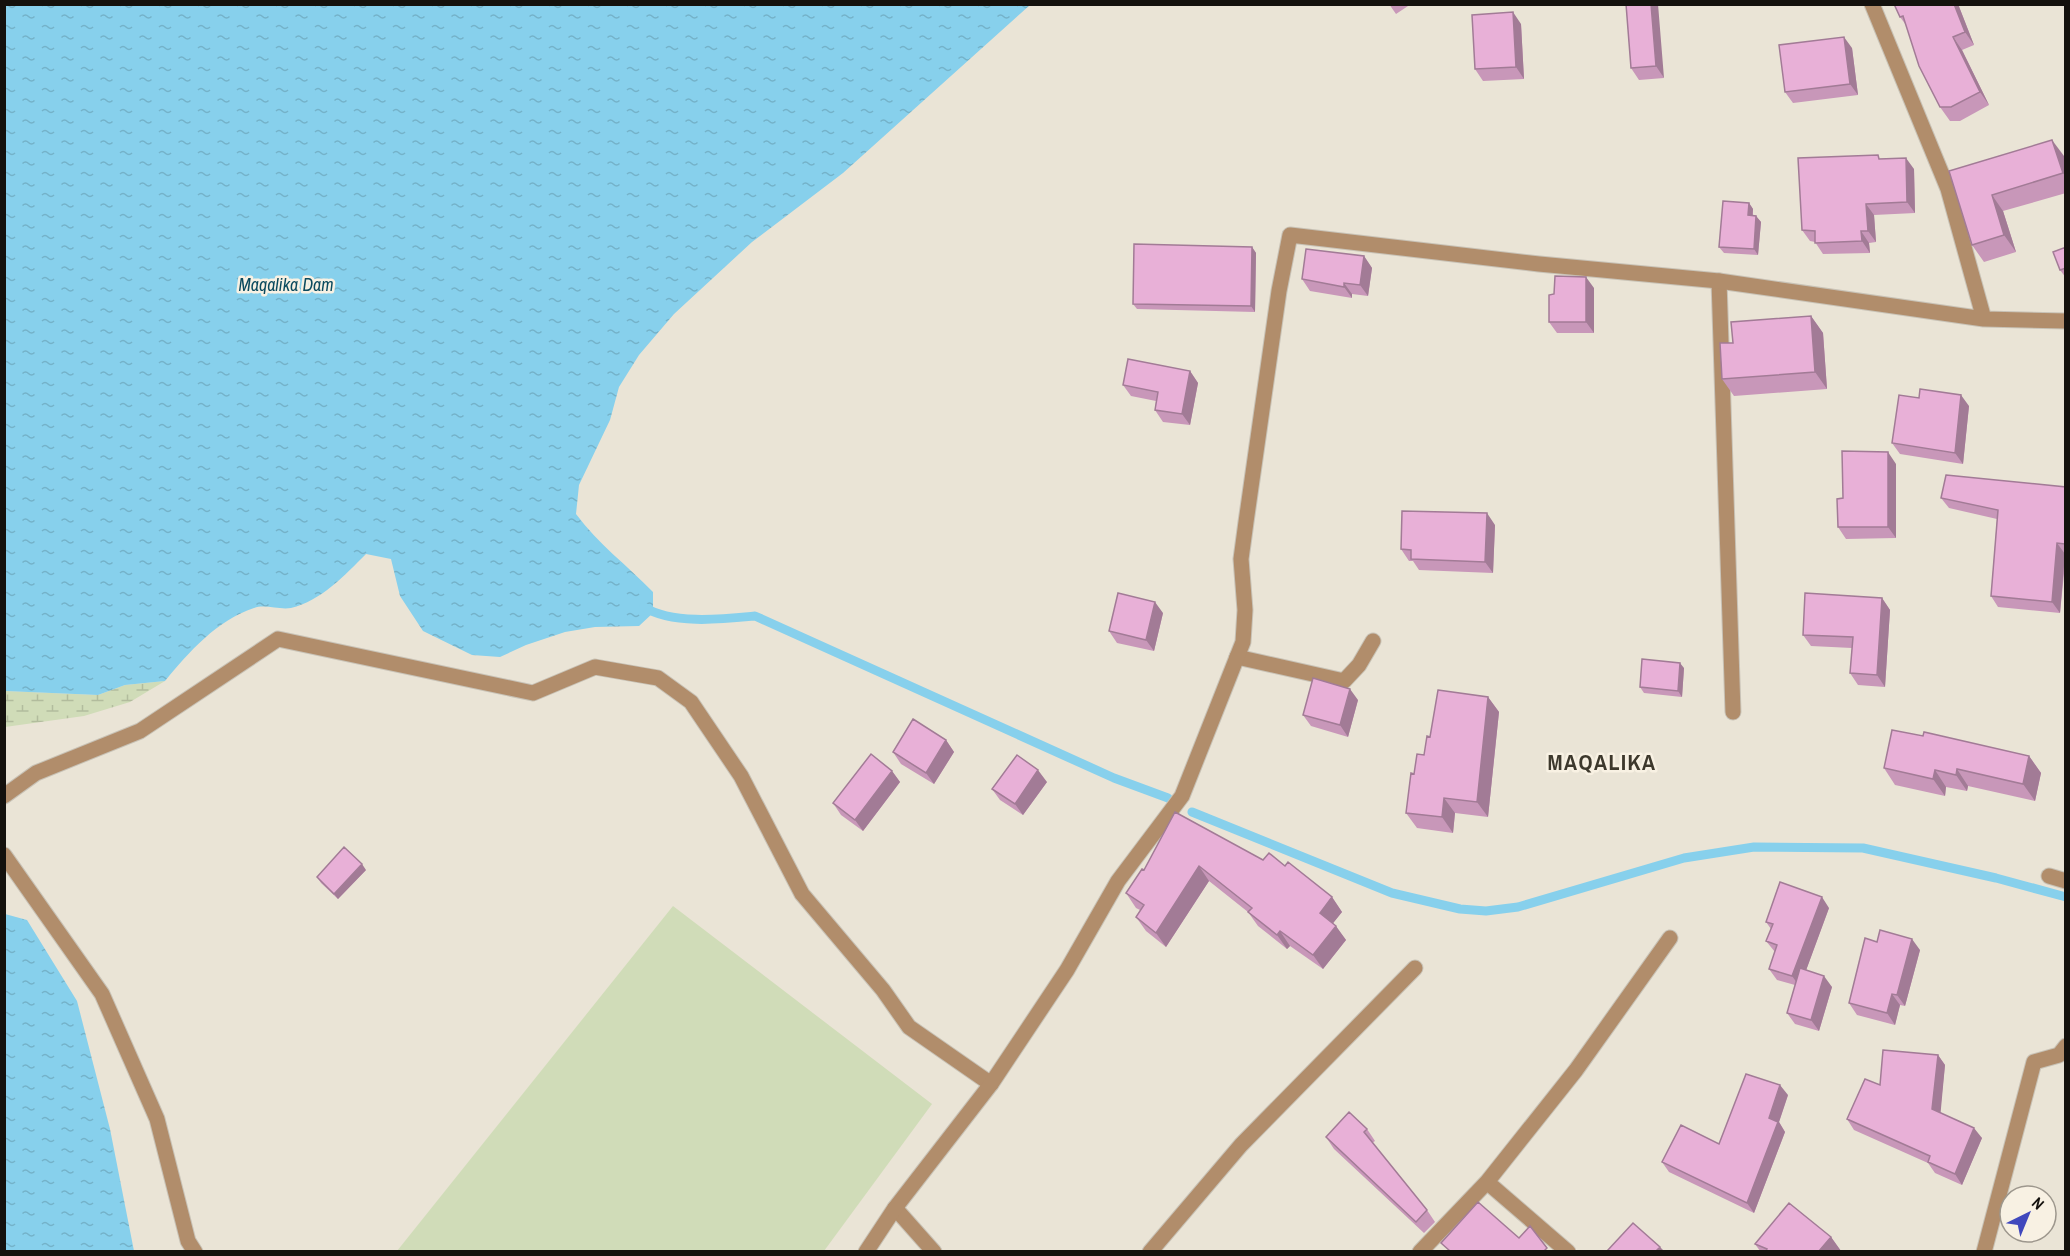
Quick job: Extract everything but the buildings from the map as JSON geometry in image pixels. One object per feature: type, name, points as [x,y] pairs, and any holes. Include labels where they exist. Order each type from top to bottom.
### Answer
[{"type":"street","points":[[1872,4],[1948,189],[1984,319]]},
{"type":"street","points":[[866,1251],[895,1208],[991,1084],[1067,970],[1118,881],[1182,796],[1243,642],[1245,610],[1241,560],[1279,291],[1290,235],[1539,264],[1719,281],[1984,319],[2066,321]]},
{"type":"street","points":[[1719,281],[1733,712]]},
{"type":"street","points":[[4,796],[36,773],[140,731],[278,639],[533,693],[595,667],[658,678],[691,702],[741,776],[802,894],[883,990],[909,1027],[991,1084]]},
{"type":"street","points":[[1237,657],[1344,681],[1359,665],[1373,641]]},
{"type":"street","points":[[4,855],[102,994],[157,1119],[188,1241],[195,1251]]},
{"type":"street","points":[[2049,876],[2066,881]]},
{"type":"street","points":[[1420,1251],[1487,1182],[1576,1070],[1670,938]]},
{"type":"street","points":[[1150,1251],[1241,1144],[1415,968]]},
{"type":"street","points":[[1984,1251],[2034,1062],[2060,1054],[2066,1046]]},
{"type":"street","points":[[1487,1182],[1568,1251]]},
{"type":"street","points":[[895,1208],[934,1251]]},
{"type":"green space","points":[[165,681],[130,702],[84,716],[5,727],[5,691],[98,695],[125,685]]},
{"type":"green space","points":[[673,906],[932,1104],[824,1251],[397,1251]]},
{"type":"water","name":"Maqalika Dam","points":[[4,5],[1030,5],[843,173],[752,242],[674,314],[639,355],[619,387],[610,420],[579,485],[576,514],[603,545],[653,592],[653,613],[639,626],[595,627],[565,632],[526,645],[500,657],[472,655],[423,631],[400,596],[391,559],[366,554],[332,586],[302,605],[291,608],[258,607],[228,620],[194,648],[165,681],[125,685],[98,695],[5,691]]},
{"type":"water","points":[[5,914],[27,920],[77,1001],[110,1129],[134,1251],[5,1251]]},
{"type":"waterway","points":[[644,607],[656,613],[683,619],[755,616],[1114,778],[1168,798]]},
{"type":"waterway","points":[[1192,812],[1392,893],[1460,909],[1486,911],[1518,907],[1684,858],[1754,847],[1863,848],[1996,878],[2066,897]]},
{"type":"district","name":"MAQALIKA","points":[[1602,762]]}]
